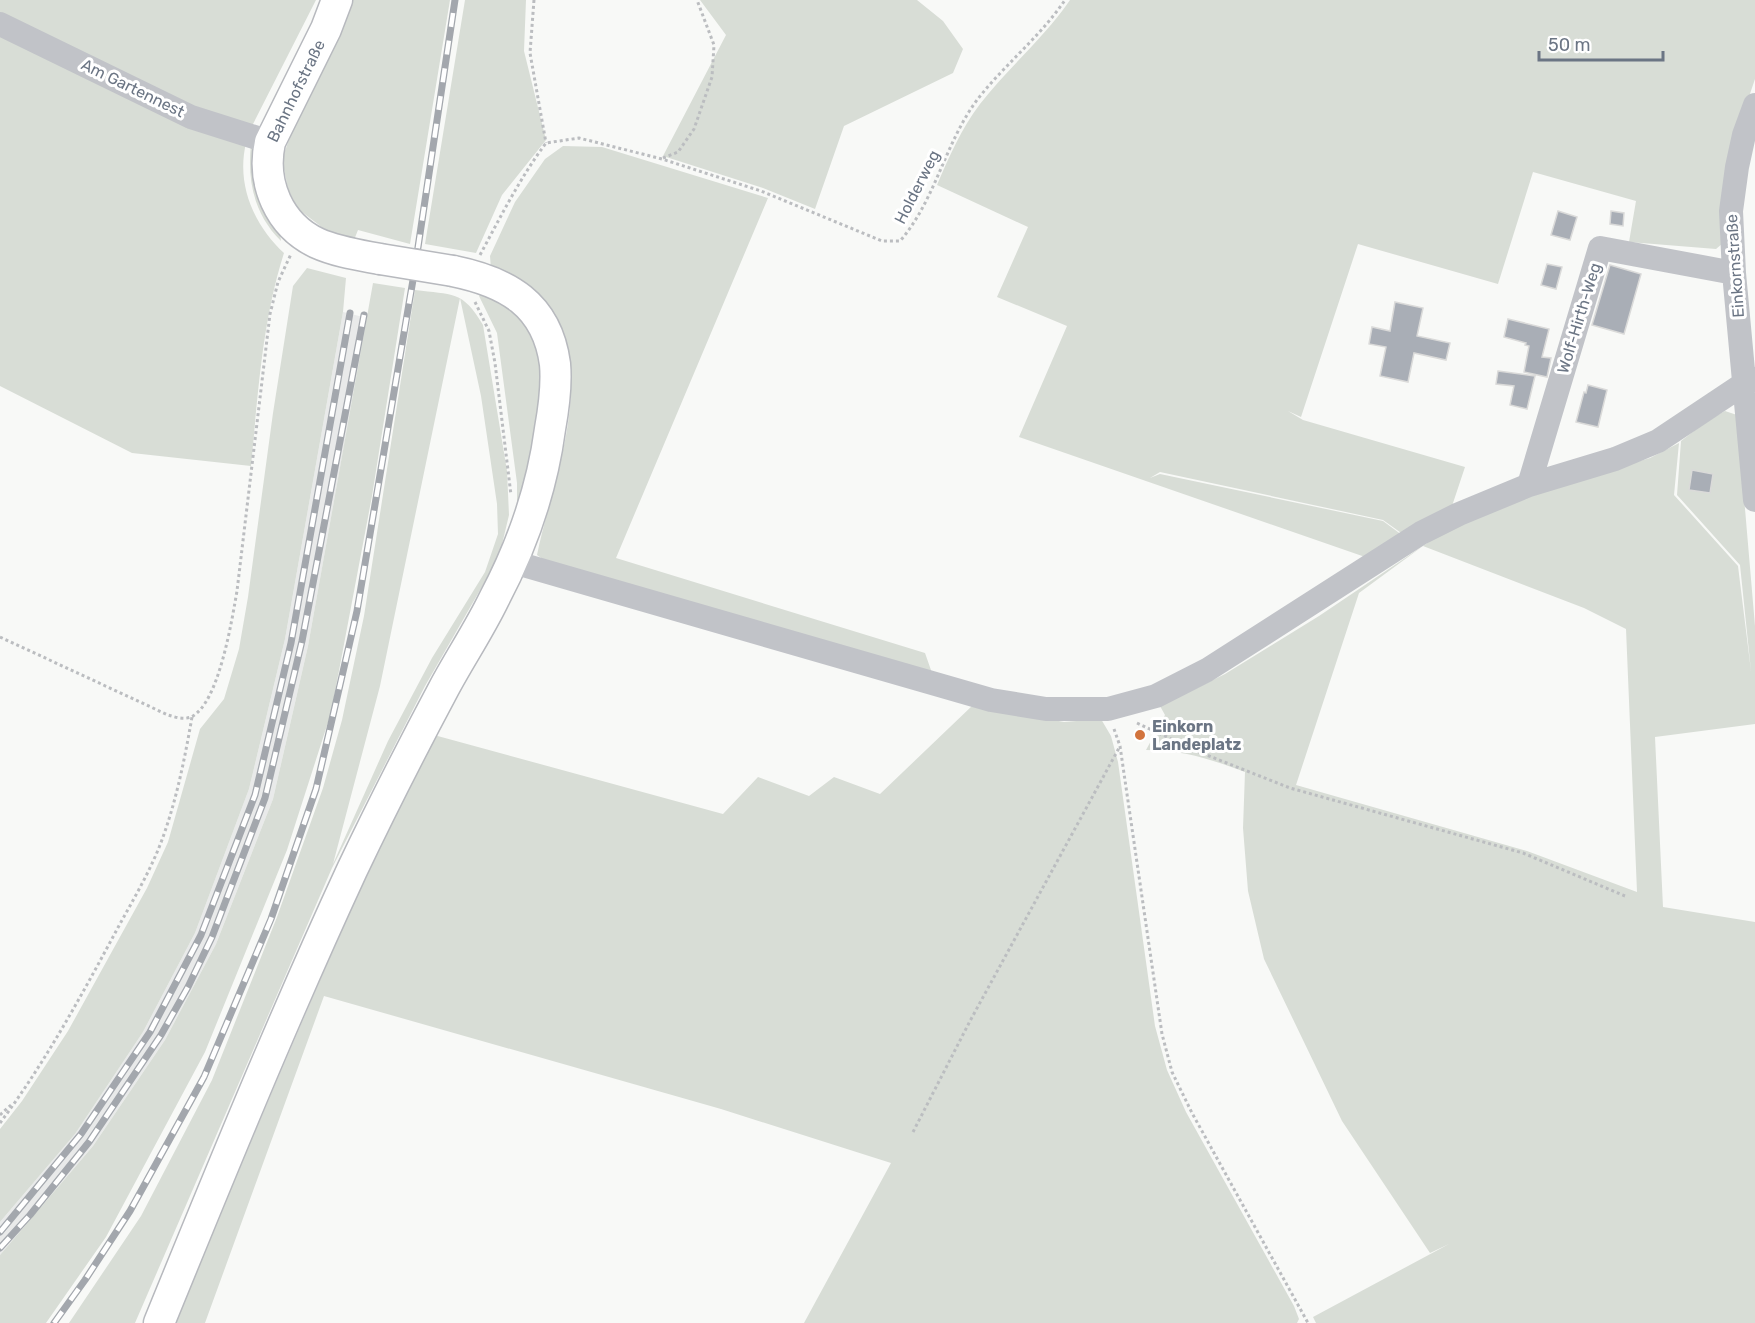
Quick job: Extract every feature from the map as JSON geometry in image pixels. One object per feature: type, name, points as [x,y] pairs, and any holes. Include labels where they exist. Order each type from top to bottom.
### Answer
[{"type":"main road","name":"Bahnhofstraße","points":[[159,1323],[270,1054],[349,877],[423,728],[513,562],[534,506],[544,467],[556,390],[555,363],[543,326],[527,303],[502,285],[464,273],[381,259],[339,250],[316,242],[303,235],[288,221],[278,207],[271,191],[267,159],[270,142],[326,29],[336,0]]},
{"type":"street","name":"Am Gartennest","points":[[0,24],[191,117],[270,142]]},
{"type":"street","name":"Einkornstraße","points":[[1755,105],[1744,135],[1731,211],[1734,273],[1750,381],[1755,500]]},
{"type":"street","name":"Wolf-Hirth-Weg","points":[[1529,485],[1600,248],[1734,273]]},
{"type":"street","points":[[513,562],[990,700],[1046,709],[1108,709],[1156,696],[1207,670],[1421,533],[1459,514],[1529,485],[1615,459],[1658,441],[1750,381]]},
{"type":"path","points":[[534,0],[530,53],[546,143]]},
{"type":"path","points":[[464,273],[479,256],[530,165],[546,143],[579,138],[662,159],[678,152],[694,129],[712,77],[714,45],[698,0]]},
{"type":"path","name":"Holderweg","points":[[662,159],[761,191],[882,242],[900,241],[912,227],[958,130],[978,100],[1054,16],[1065,0]]},
{"type":"path","points":[[0,1123],[19,1098],[62,1029],[135,896],[163,838],[179,781],[192,717],[214,686],[224,656],[237,591],[270,314],[285,263],[303,235]]},
{"type":"path","points":[[0,637],[168,715],[182,718],[192,717]]},
{"type":"path","points":[[1108,709],[1120,746],[1162,1034],[1172,1072],[1192,1113],[1308,1323]]},
{"type":"path","points":[[1108,709],[1198,752],[1290,788],[1523,853],[1625,896]]},
{"type":"path","points":[[913,1132],[970,1021],[1120,746]]},
{"type":"path","points":[[0,1115],[19,1098]]},
{"type":"shaded area","points":[[0,0],[316,0],[252,126],[240,127],[0,17]]},
{"type":"shaded area","points":[[348,0],[450,0],[410,244],[358,230],[354,240],[347,240],[323,228],[298,209],[288,189],[282,159],[298,115]]},
{"type":"shaded area","points":[[465,0],[526,0],[524,51],[546,140],[502,195],[476,253],[425,244]]},
{"type":"shaded area","points":[[700,0],[917,0],[943,21],[963,49],[953,73],[844,126],[815,209],[763,188],[663,156],[726,35]]},
{"type":"shaded area","points":[[1070,0],[1755,0],[1755,79],[1733,144],[1729,238],[1716,249],[1629,242],[1636,201],[1533,172],[1498,284],[1358,244],[1301,417],[1288,411],[1303,420],[1465,467],[1452,506],[1404,535],[1383,520],[1160,472],[1150,478],[1160,474],[1383,521],[1402,535],[1368,558],[1019,437],[1067,326],[997,297],[1028,227],[937,185],[961,133],[980,104]]},
{"type":"shaded area","points":[[0,31],[246,143],[244,174],[250,203],[264,230],[284,253],[266,332],[251,466],[132,453],[0,386]]},
{"type":"shaded area","points":[[251,144],[254,147],[281,241],[264,220],[254,196],[250,171]]},
{"type":"shaded area","points":[[563,146],[602,147],[768,198],[616,558],[925,653],[932,673],[547,562],[537,555],[568,424],[571,390],[569,358],[559,328],[541,302],[491,269],[490,256],[515,202],[545,159]]},
{"type":"shaded area","points":[[307,268],[346,278],[343,312],[285,639],[249,789],[195,933],[143,1032],[75,1134],[0,1222],[0,1129],[22,1101],[68,1031],[147,888],[168,842],[200,729],[224,699],[239,649],[248,597],[293,286]]},
{"type":"shaded area","points":[[373,283],[405,288],[372,496],[331,713],[287,850],[205,1052],[106,1237],[46,1323],[0,1323],[0,1255],[93,1146],[165,1040],[216,944],[273,799],[308,646]]},
{"type":"shaded area","points":[[485,288],[504,299],[539,337],[549,386],[517,514],[517,483],[497,333],[479,296]]},
{"type":"shaded area","points":[[415,290],[448,294],[455,296],[460,299],[469,305],[483,325],[507,471],[509,515],[499,557],[425,686],[332,868],[135,1323],[69,1323],[141,1216],[212,1080],[277,917],[323,788],[342,720],[364,616]],"holes":[[[460,299],[481,396],[497,504],[498,534],[485,572],[432,658],[388,741],[333,864],[380,686]]]},
{"type":"shaded area","points":[[343,312],[367,318],[308,646],[273,799],[216,944],[165,1040],[93,1146],[0,1255],[0,1222],[75,1134],[143,1032],[195,933],[249,789],[285,639]]},
{"type":"shaded area","points":[[1725,411],[1737,415],[1755,626],[1755,724],[1655,737],[1663,907],[1755,922],[1755,1323],[1316,1323],[1313,1317],[1449,1244],[1430,1253],[1342,1121],[1264,959],[1248,891],[1243,828],[1245,772],[1196,756],[1146,750],[1165,715],[1160,706],[1225,674],[1319,616],[1457,523],[1546,489],[1650,458],[1679,443],[1674,495],[1738,566],[1751,671],[1740,565],[1677,495],[1681,441],[1707,421]],"holes":[[[1423,546],[1584,608],[1626,629],[1637,892],[1527,851],[1296,785],[1359,593]]]},
{"type":"shaded area","points":[[973,705],[1064,722],[1101,719],[1111,736],[1118,762],[1155,1026],[1167,1070],[1186,1112],[1294,1306],[1299,1319],[1297,1323],[804,1323],[891,1163],[721,1109],[324,996],[205,1323],[172,1323],[332,954],[434,735],[723,814],[758,777],[809,796],[834,777],[880,794]]},
{"type":"building","points":[[1558,211],[1577,217],[1570,240],[1551,235]]},
{"type":"building","points":[[1611,211],[1624,213],[1623,226],[1610,224]]},
{"type":"building","points":[[1547,264],[1562,267],[1556,289],[1541,285]]},
{"type":"building","points":[[1610,265],[1641,274],[1624,334],[1592,325]]},
{"type":"building","points":[[1395,302],[1423,308],[1417,336],[1450,343],[1446,360],[1414,353],[1408,382],[1380,376],[1386,347],[1369,344],[1372,327],[1390,331]]},
{"type":"building","points":[[1508,319],[1549,329],[1542,357],[1551,358],[1547,377],[1524,372],[1529,346],[1525,345],[1526,343],[1504,337]]},
{"type":"building","points":[[1498,371],[1535,376],[1527,409],[1510,405],[1514,386],[1496,384]]},
{"type":"building","points":[[1588,385],[1607,390],[1598,427],[1576,422]]},
{"type":"building","points":[[1692,470],[1713,474],[1710,493],[1689,490]]},
{"type":"railway","points":[[54,1323],[130,1211],[204,1077],[271,919],[316,789],[357,611],[414,274],[455,0]]},
{"type":"railway","points":[[0,1232],[81,1134],[150,1032],[201,935],[255,795],[291,643],[350,313]]},
{"type":"railway","points":[[0,1248],[89,1142],[161,1035],[212,937],[265,798],[302,641],[364,315]]},
{"type":"place","name":"Einkorn Landeplatz","points":[[1140,735]]}]
